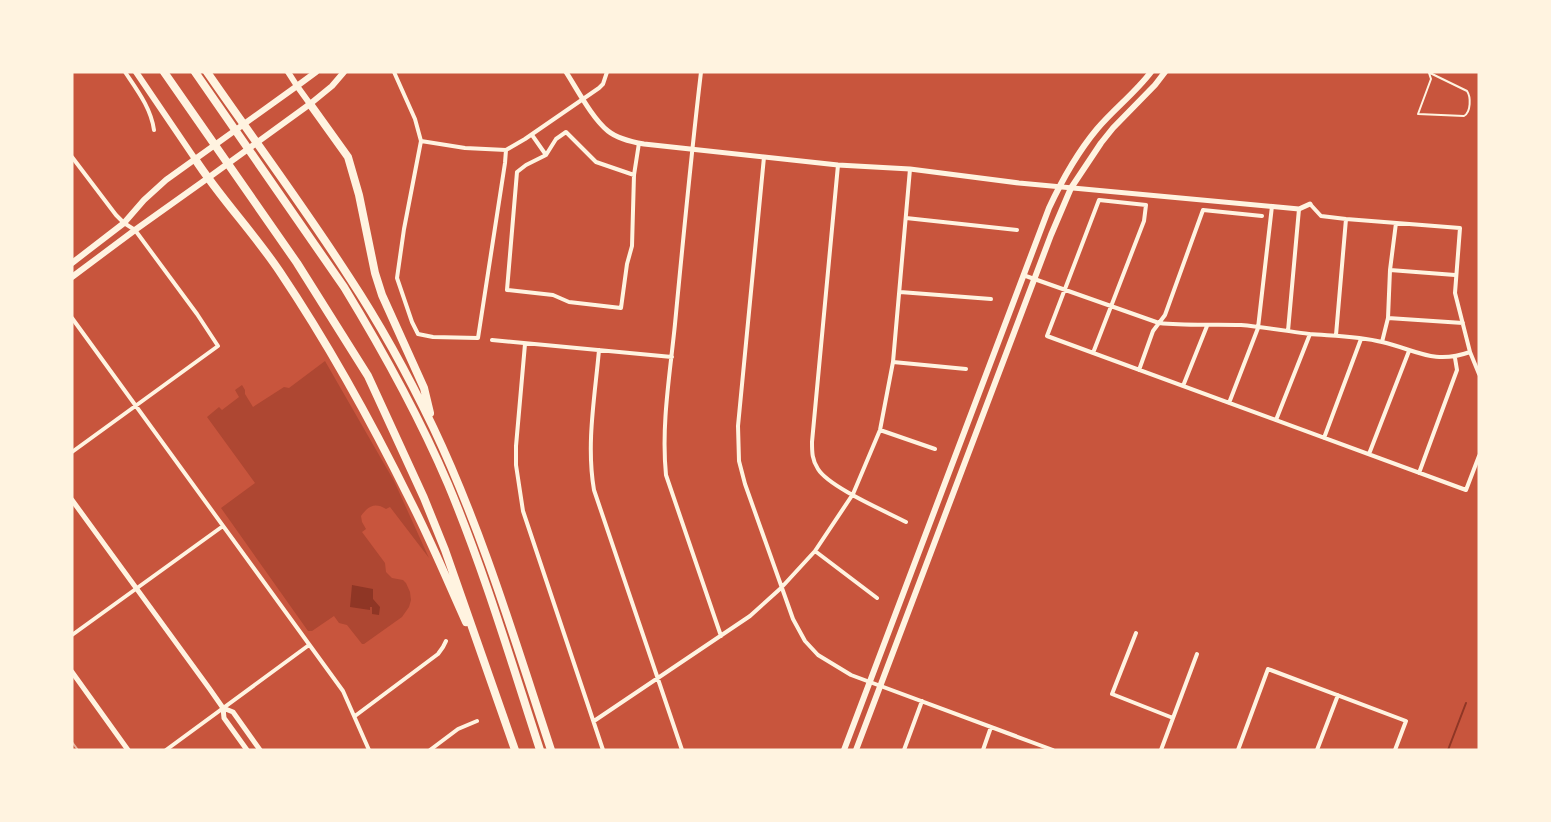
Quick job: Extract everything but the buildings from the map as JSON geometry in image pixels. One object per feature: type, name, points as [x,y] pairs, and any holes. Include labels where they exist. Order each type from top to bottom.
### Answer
[{"type":"highway","points":[[164,72],[297,263],[368,376],[446,550],[515,750]]},
{"type":"highway","points":[[195,72],[344,287],[413,408],[469,537],[540,750]]},
{"type":"highway","points":[[207,72],[350,277],[402,366],[433,427],[465,501],[498,591],[551,750]]},
{"type":"highway","points":[[310,104],[348,157],[382,296],[423,388],[433,427]]},
{"type":"highway","points":[[195,159],[279,270],[349,386],[412,503],[487,667]]},
{"type":"main road","points":[[136,72],[195,159]]},
{"type":"main road","points":[[288,72],[310,104]]},
{"type":"main road","points":[[72,263],[124,223],[166,180],[316,72]]},
{"type":"main road","points":[[72,277],[310,104],[332,86],[344,72]]},
{"type":"main road","points":[[845,750],[1049,208],[1075,159],[1096,130],[1151,72]]},
{"type":"main road","points":[[1158,72],[1156,76],[1158,81]]},
{"type":"main road","points":[[856,750],[1071,188],[1113,128],[1165,72]]},
{"type":"main road","points":[[1128,98],[1135,106]]},
{"type":"main road","points":[[1003,328],[1015,333]]},
{"type":"main road","points":[[927,533],[937,536]]},
{"type":"main road","points":[[897,612],[906,616]]},
{"type":"street","points":[[125,72],[149,110],[154,130]]},
{"type":"street","points":[[394,72],[415,119],[421,141],[397,278],[418,334],[434,337],[478,338],[506,150]]},
{"type":"street","points":[[566,72],[610,133],[639,143],[838,165],[910,169],[1059,187],[1299,209],[1310,204],[1321,216],[1460,228],[1455,294],[1470,352],[1479,374]]},
{"type":"street","points":[[421,141],[465,148],[506,150],[532,135],[602,86],[607,72]]},
{"type":"street","points":[[701,72],[664,440],[666,475],[721,636]]},
{"type":"street","points":[[634,175],[596,162],[566,132],[556,139],[546,155],[517,172],[507,290],[553,295],[568,302],[621,308],[632,246],[634,175],[639,143]]},
{"type":"street","points":[[532,135],[546,155]]},
{"type":"street","points":[[72,157],[106,204],[124,223],[135,230],[218,345],[72,452]]},
{"type":"street","points":[[765,157],[738,426],[739,461],[793,619],[805,641],[818,655],[845,672],[1053,750]]},
{"type":"street","points":[[838,165],[812,458],[818,470],[830,482],[906,522]]},
{"type":"street","points":[[594,721],[750,616],[781,588],[815,551],[853,494],[880,430],[893,362],[910,169]]},
{"type":"street","points":[[1093,353],[1144,221],[1146,205],[1099,200],[1047,336],[1093,353],[1139,370],[1276,420],[1324,438],[1369,454],[1466,490],[1479,456]]},
{"type":"street","points":[[1229,403],[1258,328],[1272,206]]},
{"type":"street","points":[[1288,330],[1299,209]]},
{"type":"street","points":[[1139,370],[1153,331],[1165,315],[1203,210],[1262,216]]},
{"type":"street","points":[[906,218],[1017,230]]},
{"type":"street","points":[[1336,335],[1346,219]]},
{"type":"street","points":[[1382,342],[1388,318],[1390,270],[1396,223]]},
{"type":"street","points":[[1390,270],[1455,275]]},
{"type":"street","points":[[1023,275],[1159,323],[1182,326],[1242,325],[1336,335],[1382,342],[1433,357],[1455,358],[1470,352]]},
{"type":"street","points":[[900,292],[991,299]]},
{"type":"street","points":[[72,318],[344,691],[369,750]]},
{"type":"street","points":[[1388,318],[1463,323]]},
{"type":"street","points":[[1183,386],[1207,326]]},
{"type":"street","points":[[1276,420],[1310,334]]},
{"type":"street","points":[[1324,438],[1361,339]]},
{"type":"street","points":[[492,340],[672,357]]},
{"type":"street","points":[[525,344],[516,446],[516,465],[523,511],[603,750]]},
{"type":"street","points":[[599,350],[591,443],[594,490],[682,750]]},
{"type":"street","points":[[1369,454],[1409,351]]},
{"type":"street","points":[[1419,473],[1457,370],[1455,358]]},
{"type":"street","points":[[893,362],[966,369]]},
{"type":"street","points":[[880,430],[935,449]]},
{"type":"street","points":[[72,500],[223,708],[224,718],[247,750]]},
{"type":"street","points":[[72,635],[222,526]]},
{"type":"street","points":[[815,551],[877,598]]},
{"type":"street","points":[[1136,633],[1112,694],[1173,718]]},
{"type":"street","points":[[355,716],[438,654],[446,640]]},
{"type":"street","points":[[166,750],[309,645]]},
{"type":"street","points":[[1161,750],[1197,654]]},
{"type":"street","points":[[1238,750],[1268,669],[1406,721],[1395,750]]},
{"type":"street","points":[[72,672],[128,750]]},
{"type":"street","points":[[1317,750],[1338,695]]},
{"type":"street","points":[[904,750],[922,701]]},
{"type":"street","points":[[223,708],[233,712],[260,750]]},
{"type":"street","points":[[430,750],[458,729],[477,721]]},
{"type":"street","points":[[983,750],[991,727]]},
{"type":"lane","points":[[1429,72],[1467,91],[1469,112],[1464,116],[1418,114],[1431,79],[1429,72]]},
{"type":"shaded area","points":[[325,361],[394,481],[429,558],[390,507],[386,509],[372,506],[361,516],[366,529],[362,532],[385,563],[386,572],[392,578],[403,580],[406,583],[411,600],[402,617],[364,644],[347,625],[339,623],[334,616],[312,631],[308,631],[221,508],[255,483],[207,417],[219,407],[222,410],[239,397],[235,390],[242,385],[253,407],[284,387],[289,388]]},
{"type":"shaded area","points":[[352,585],[373,589],[373,599],[380,607],[379,615],[372,614],[372,607],[370,610],[350,607]]},
{"type":"waterway","points":[[1448,750],[1466,703]]},
{"type":"railway","points":[[72,742],[78,750]]}]
